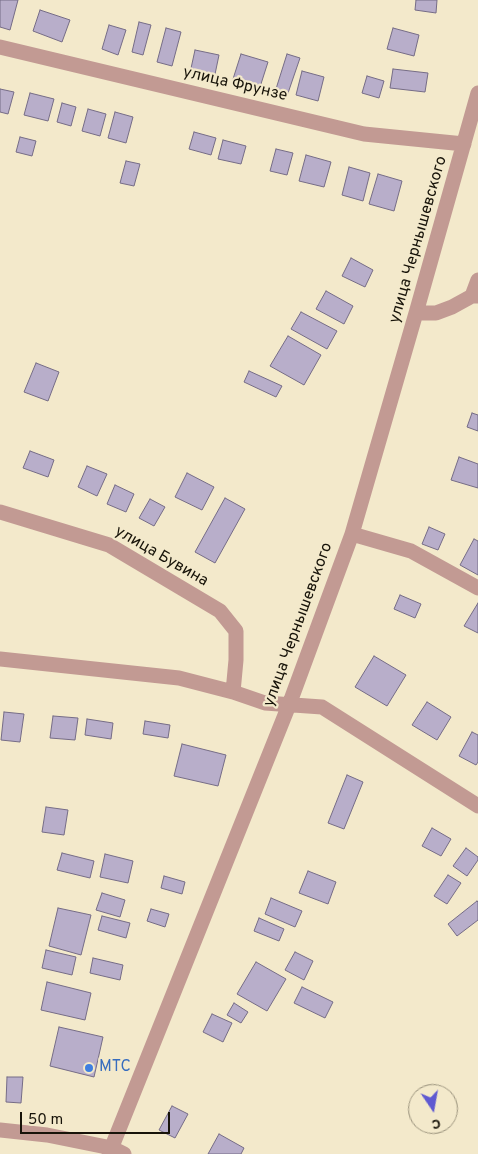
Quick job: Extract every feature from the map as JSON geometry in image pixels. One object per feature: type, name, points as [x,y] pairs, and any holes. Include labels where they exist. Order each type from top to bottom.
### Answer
[{"type":"street","name":"улица Фрунзе","points":[[0,47],[364,134],[464,144]]},
{"type":"street","name":"улица Чернышевского","points":[[115,1152],[289,705],[352,534],[478,93]]},
{"type":"street","points":[[416,313],[436,313],[475,296],[478,280]]},
{"type":"street","name":"улица Бувина","points":[[0,512],[108,545],[220,611],[236,631],[234,692]]},
{"type":"street","points":[[352,534],[411,551],[478,588]]},
{"type":"street","points":[[0,659],[179,678],[234,692],[266,703],[322,707],[478,806]]},
{"type":"street","points":[[0,1130],[47,1135],[115,1152]]},
{"type":"building","points":[[0,0],[18,0],[10,30],[0,27]]},
{"type":"building","points":[[416,0],[437,0],[436,13],[415,10]]},
{"type":"building","points":[[40,10],[70,20],[62,42],[33,31]]},
{"type":"building","points":[[139,22],[151,25],[143,55],[132,52]]},
{"type":"building","points":[[109,25],[126,30],[118,55],[102,49]]},
{"type":"building","points":[[166,28],[181,32],[172,66],[157,62]]},
{"type":"building","points":[[393,28],[419,35],[414,56],[387,49]]},
{"type":"building","points":[[195,50],[219,55],[214,79],[190,73]]},
{"type":"building","points":[[241,54],[268,62],[260,87],[233,79]]},
{"type":"building","points":[[287,54],[300,58],[287,96],[275,92]]},
{"type":"building","points":[[393,69],[428,73],[425,92],[390,88]]},
{"type":"building","points":[[302,71],[324,77],[318,101],[296,95]]},
{"type":"building","points":[[367,76],[384,81],[379,98],[362,93]]},
{"type":"building","points":[[0,89],[14,92],[8,114],[0,112]]},
{"type":"building","points":[[30,93],[54,99],[48,121],[24,115]]},
{"type":"building","points":[[62,103],[76,107],[71,126],[57,122]]},
{"type":"building","points":[[88,109],[106,114],[100,136],[82,131]]},
{"type":"building","points":[[115,112],[133,117],[126,143],[108,138]]},
{"type":"building","points":[[194,132],[216,138],[211,155],[189,149]]},
{"type":"building","points":[[20,137],[36,141],[32,156],[16,152]]},
{"type":"building","points":[[223,140],[246,146],[241,164],[218,159]]},
{"type":"building","points":[[276,149],[293,153],[287,175],[270,171]]},
{"type":"building","points":[[306,155],[331,162],[324,187],[299,181]]},
{"type":"building","points":[[126,161],[140,164],[134,186],[120,183]]},
{"type":"building","points":[[349,167],[370,173],[363,201],[342,195]]},
{"type":"building","points":[[378,174],[402,181],[394,211],[369,204]]},
{"type":"building","points":[[351,258],[373,270],[365,287],[342,276]]},
{"type":"building","points":[[326,291],[353,306],[344,324],[316,309]]},
{"type":"building","points":[[301,312],[337,331],[327,349],[291,329]]},
{"type":"building","points":[[288,336],[321,355],[304,385],[270,366]]},
{"type":"building","points":[[36,363],[59,372],[48,401],[24,392]]},
{"type":"building","points":[[249,371],[282,386],[276,397],[244,382]]},
{"type":"building","points":[[472,413],[478,415],[478,431],[467,427]]},
{"type":"building","points":[[30,451],[54,460],[48,477],[23,468]]},
{"type":"building","points":[[459,457],[478,464],[478,488],[451,480]]},
{"type":"building","points":[[87,466],[107,474],[97,496],[78,487]]},
{"type":"building","points":[[187,473],[214,487],[202,510],[175,497]]},
{"type":"building","points":[[115,485],[134,494],[126,512],[107,504]]},
{"type":"building","points":[[225,498],[245,509],[215,563],[195,552]]},
{"type":"building","points":[[150,499],[165,507],[154,526],[139,518]]},
{"type":"building","points":[[429,527],[445,534],[438,550],[422,544]]},
{"type":"building","points":[[474,539],[478,541],[478,575],[460,565]]},
{"type":"building","points":[[400,595],[421,604],[415,618],[394,609]]},
{"type":"building","points":[[478,603],[478,633],[464,626]]},
{"type":"building","points":[[374,656],[406,675],[387,706],[355,687]]},
{"type":"building","points":[[427,702],[451,717],[437,740],[412,725]]},
{"type":"building","points":[[4,712],[24,714],[20,742],[1,740]]},
{"type":"building","points":[[53,716],[78,718],[75,740],[50,738]]},
{"type":"building","points":[[87,719],[113,723],[111,739],[85,735]]},
{"type":"building","points":[[145,721],[170,725],[168,738],[143,734]]},
{"type":"building","points":[[472,732],[478,735],[478,762],[476,765],[459,756]]},
{"type":"building","points":[[182,744],[226,755],[218,786],[174,776]]},
{"type":"building","points":[[347,775],[363,782],[344,829],[328,823]]},
{"type":"building","points":[[46,807],[68,810],[64,835],[42,832]]},
{"type":"building","points":[[432,828],[451,839],[441,856],[422,846]]},
{"type":"building","points":[[466,848],[478,857],[478,860],[467,876],[453,866]]},
{"type":"building","points":[[62,853],[94,861],[90,878],[57,870]]},
{"type":"building","points":[[105,854],[133,861],[128,883],[100,877]]},
{"type":"building","points":[[308,871],[336,882],[328,904],[299,893]]},
{"type":"building","points":[[448,875],[461,883],[447,904],[434,896]]},
{"type":"building","points":[[164,876],[185,882],[182,894],[161,888]]},
{"type":"building","points":[[102,893],[125,900],[120,917],[96,910]]},
{"type":"building","points":[[271,898],[302,911],[295,927],[265,914]]},
{"type":"building","points":[[477,901],[478,920],[457,936],[448,924]]},
{"type":"building","points":[[58,908],[91,915],[81,955],[49,946]]},
{"type":"building","points":[[151,909],[169,914],[165,927],[147,921]]},
{"type":"building","points":[[102,916],[130,923],[126,938],[98,930]]},
{"type":"building","points":[[259,918],[284,929],[279,941],[254,931]]},
{"type":"building","points":[[46,950],[76,957],[72,975],[42,968]]},
{"type":"building","points":[[295,952],[313,961],[304,980],[285,970]]},
{"type":"building","points":[[93,958],[123,965],[120,980],[90,973]]},
{"type":"building","points":[[256,962],[286,979],[267,1011],[237,994]]},
{"type":"building","points":[[47,982],[91,993],[85,1020],[41,1010]]},
{"type":"building","points":[[302,987],[333,1002],[325,1018],[294,1003]]},
{"type":"building","points":[[234,1003],[248,1012],[241,1023],[227,1015]]},
{"type":"building","points":[[212,1014],[232,1023],[223,1042],[203,1032]]},
{"type":"building","points":[[59,1027],[103,1037],[94,1077],[50,1066]]},
{"type":"building","points":[[7,1077],[23,1077],[21,1103],[6,1102]]},
{"type":"building","points":[[172,1106],[188,1114],[175,1138],[159,1130]]},
{"type":"building","points":[[219,1134],[244,1148],[241,1154],[208,1154]]},
{"type":"place","name":"МТС","points":[[89,1068]]}]
